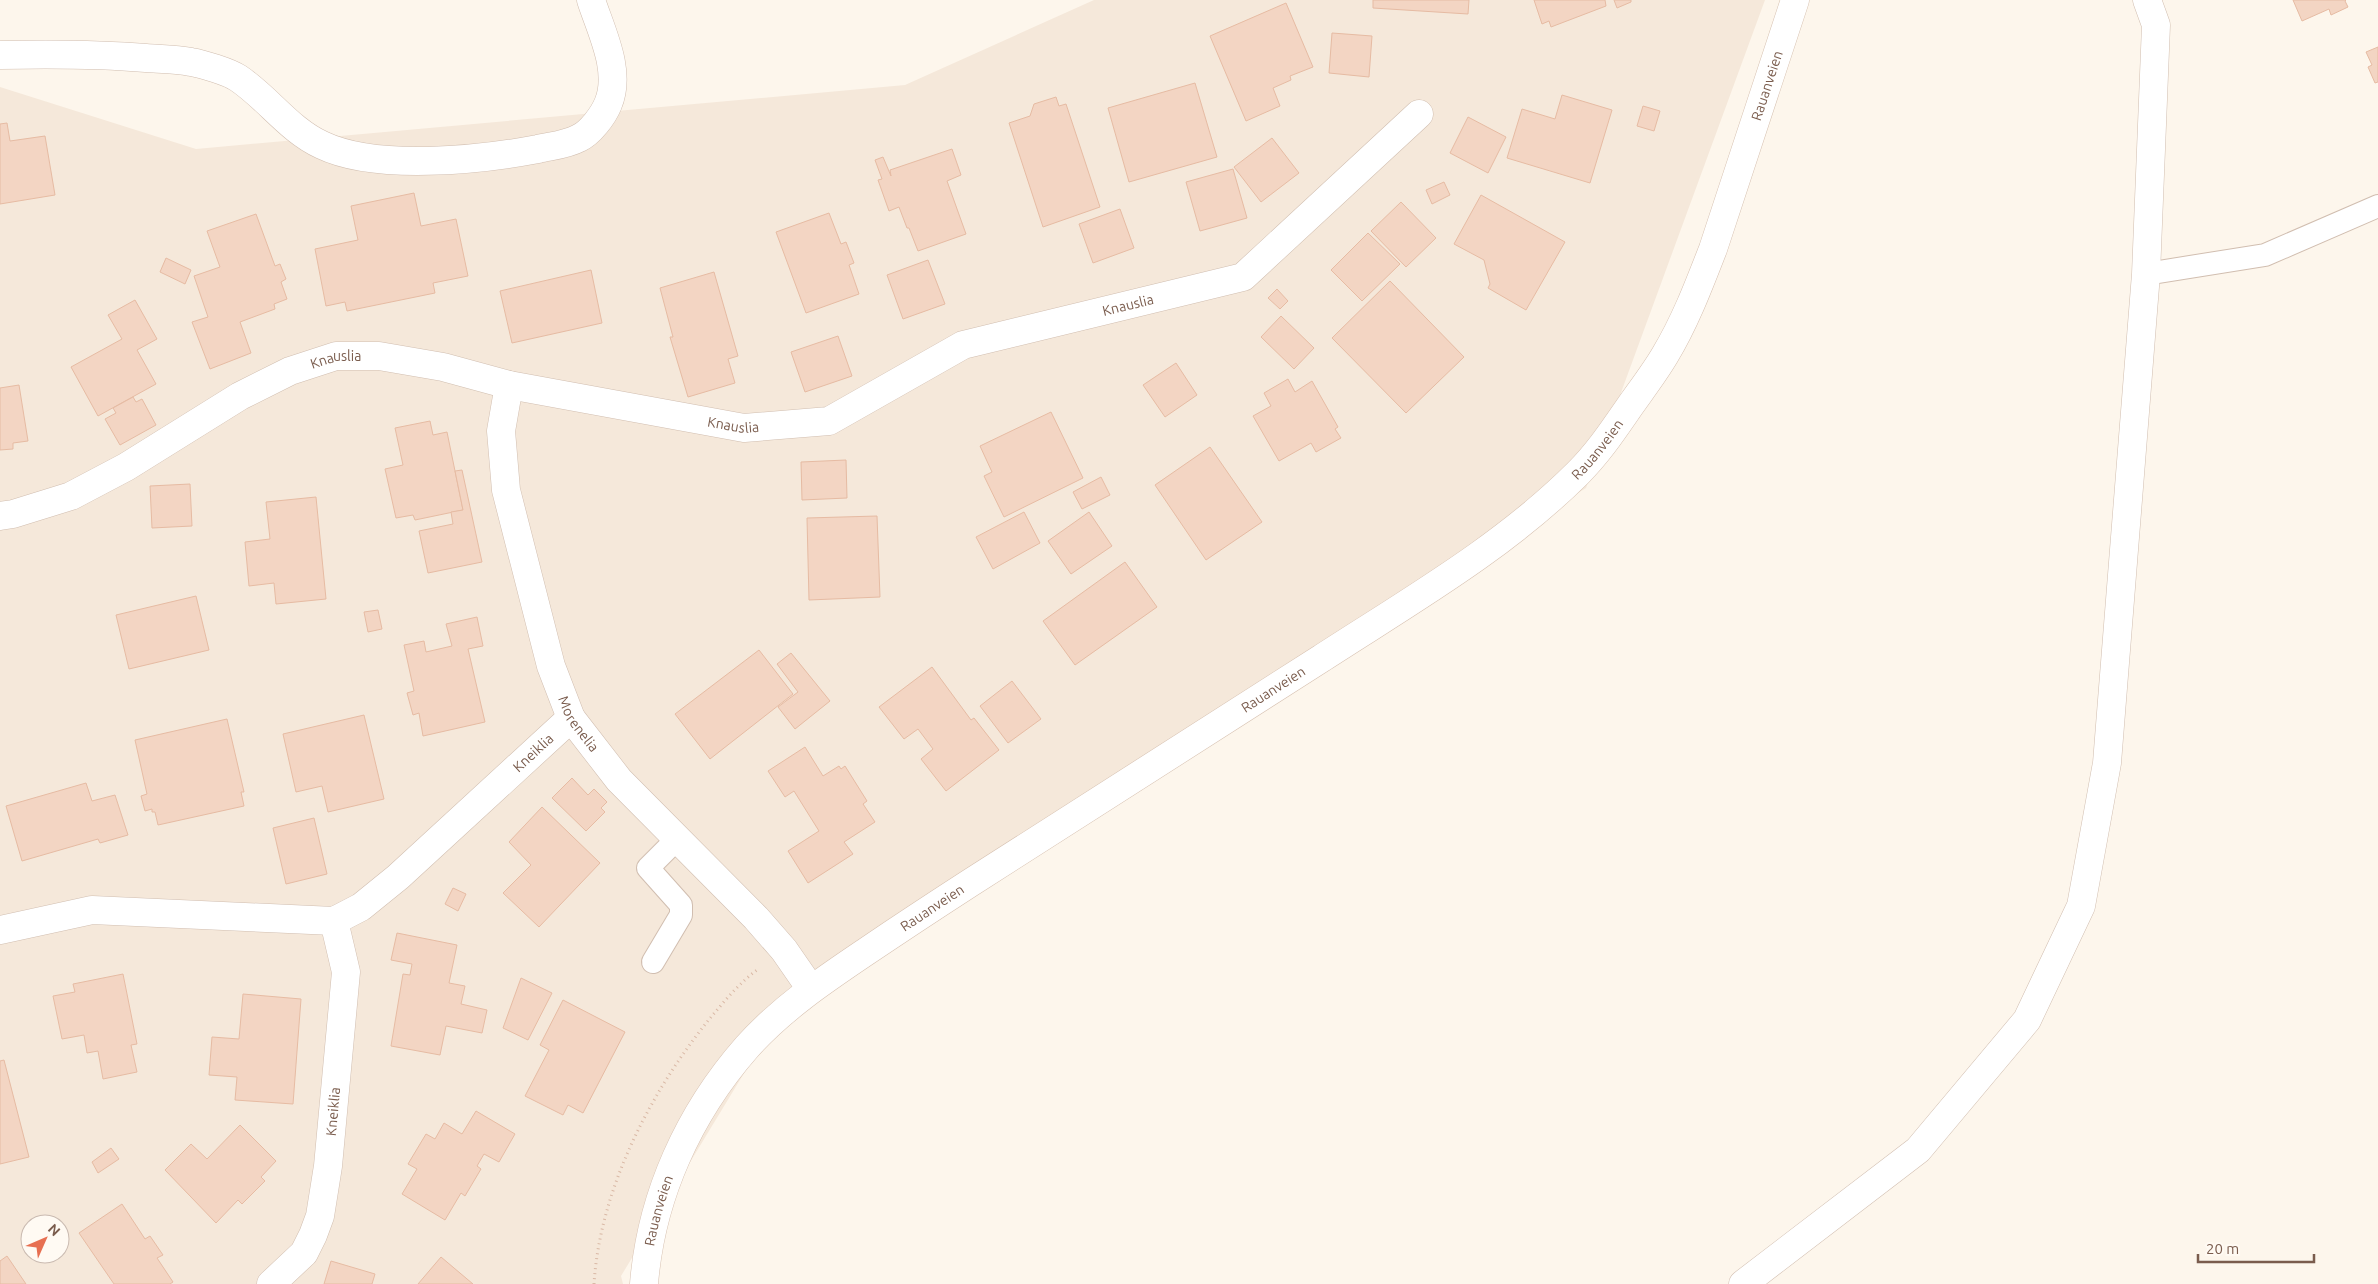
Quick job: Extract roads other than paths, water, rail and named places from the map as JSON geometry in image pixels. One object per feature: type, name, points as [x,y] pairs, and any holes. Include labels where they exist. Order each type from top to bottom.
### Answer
[{"type":"street","points":[[0,55],[88,54],[192,62],[237,77],[296,128],[322,145],[355,155],[392,160],[449,159],[513,154],[561,145],[580,138],[596,123],[608,104],[613,82],[609,56],[592,0]]},
{"type":"street","name":"Rauanveien","points":[[644,1284],[652,1237],[664,1188],[676,1155],[696,1118],[723,1077],[748,1046],[811,989],[924,912],[1373,625],[1501,540],[1530,517],[1578,473],[1603,446],[1666,354],[1697,289],[1716,240],[1795,0]]},
{"type":"street","points":[[1743,1284],[1918,1150],[2027,1020],[2081,906],[2108,762],[2146,274],[2156,25],[2147,0]]},
{"type":"street","name":"Knauslia","points":[[0,516],[13,514],[71,496],[126,467],[240,396],[290,371],[336,356],[380,356],[442,367],[509,385],[744,428],[829,421],[963,345],[1243,277],[1419,114]]},
{"type":"street","name":"Morenelia","points":[[509,385],[501,432],[506,490],[551,666],[570,718],[619,780],[756,918],[784,950],[811,989]]},
{"type":"street","name":"Kneiklia","points":[[0,930],[92,910],[334,921],[362,907],[398,877],[570,718]]},
{"type":"street","name":"Kneiklia","points":[[271,1284],[304,1253],[314,1235],[320,1216],[328,1166],[346,972],[334,921]]},
{"type":"lane","points":[[2146,274],[2265,256],[2378,206]]},
{"type":"lane","points":[[653,962],[681,915],[681,905],[648,868],[677,839]]}]
